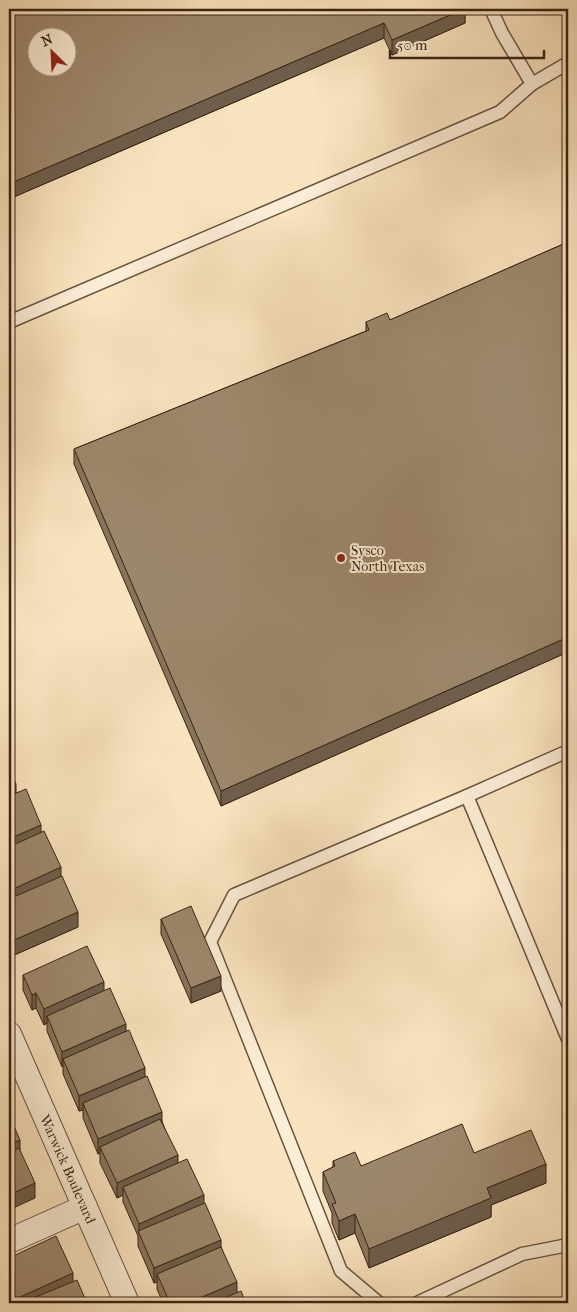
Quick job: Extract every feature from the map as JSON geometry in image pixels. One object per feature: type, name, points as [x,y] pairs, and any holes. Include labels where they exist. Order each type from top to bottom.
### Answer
[{"type":"street","name":"Warwick Boulevard","points":[[9,1034],[127,1303]]},
{"type":"street","points":[[9,1241],[85,1207]]},
{"type":"lane","points":[[491,9],[502,33],[532,84]]},
{"type":"lane","points":[[9,322],[500,112],[532,84],[568,63]]},
{"type":"lane","points":[[378,1303],[341,1271],[210,942],[234,895],[568,751]]},
{"type":"lane","points":[[467,796],[568,1039]]},
{"type":"lane","points":[[417,1303],[522,1254],[568,1245]]},
{"type":"building","points":[[9,9],[464,9],[392,40],[384,23],[9,184]]},
{"type":"building","name":"Sysco North Texas","points":[[568,242],[568,637],[221,791],[74,449],[369,330],[366,322],[387,313],[390,320]]},
{"type":"building","points":[[9,768],[16,784],[9,788]]},
{"type":"building","points":[[26,789],[41,825],[9,839],[9,796]]},
{"type":"building","points":[[44,831],[61,867],[9,891],[9,847]]},
{"type":"building","points":[[62,876],[78,912],[12,941],[9,933],[9,899]]},
{"type":"building","points":[[191,906],[221,976],[191,988],[161,919]]},
{"type":"building","points":[[87,946],[104,982],[44,1009],[36,993],[32,995],[23,975]]},
{"type":"building","points":[[110,988],[126,1024],[62,1052],[47,1016]]},
{"type":"building","points":[[129,1030],[145,1068],[79,1096],[63,1059]]},
{"type":"building","points":[[147,1076],[162,1112],[98,1139],[83,1103]]},
{"type":"building","points":[[160,1119],[178,1155],[117,1183],[100,1147]]},
{"type":"building","points":[[13,1124],[20,1140],[9,1145],[9,1125]]},
{"type":"building","points":[[462,1124],[474,1153],[531,1130],[546,1164],[487,1188],[491,1198],[369,1249],[355,1214],[339,1221],[332,1204],[336,1203],[323,1172],[335,1166],[333,1161],[355,1152],[361,1166]]},
{"type":"building","points":[[19,1148],[35,1183],[9,1195],[9,1153]]},
{"type":"building","points":[[187,1159],[204,1195],[139,1224],[123,1187]]},
{"type":"building","points":[[205,1203],[221,1240],[154,1268],[138,1231]]},
{"type":"building","points":[[56,1236],[73,1273],[9,1302],[9,1258]]},
{"type":"building","points":[[221,1247],[237,1282],[188,1303],[170,1303],[157,1274]]},
{"type":"building","points":[[77,1280],[87,1303],[21,1303]]},
{"type":"building","points":[[241,1291],[246,1303],[212,1303]]},
{"type":"place","name":"Sysco North Texas","points":[[341,558]]}]
